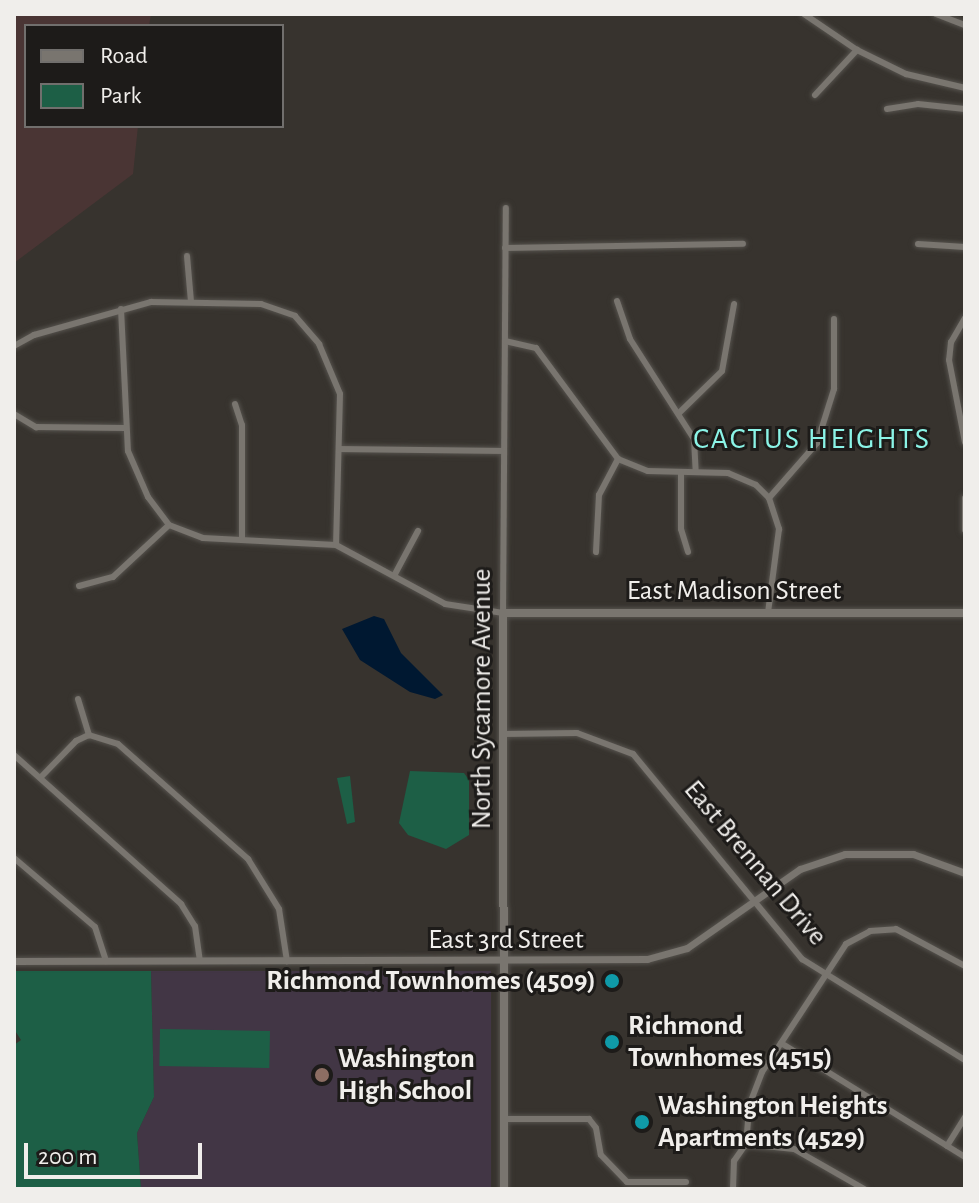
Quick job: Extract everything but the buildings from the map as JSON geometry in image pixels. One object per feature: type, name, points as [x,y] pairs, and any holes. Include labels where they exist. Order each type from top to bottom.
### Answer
[{"type":"main road","name":"East Madison Street","points":[[503,613],[965,613]]},
{"type":"main road","name":"North Sycamore Avenue","points":[[503,613],[504,1189]]},
{"type":"street","points":[[804,14],[857,50],[919,79],[965,88]]},
{"type":"street","points":[[936,14],[965,25]]},
{"type":"street","points":[[815,95],[857,50]]},
{"type":"street","points":[[887,109],[918,104],[965,109]]},
{"type":"street","name":"North Sycamore Avenue","points":[[503,613],[506,208]]},
{"type":"street","points":[[505,248],[743,244]]},
{"type":"street","points":[[918,244],[965,247]]},
{"type":"street","points":[[187,256],[191,302]]},
{"type":"street","points":[[617,301],[630,339],[694,439],[696,472]]},
{"type":"street","points":[[14,346],[121,309],[191,302],[261,304],[295,316],[309,329],[338,384],[340,449],[336,545]]},
{"type":"street","points":[[679,413],[722,371],[734,304]]},
{"type":"street","points":[[121,309],[125,428],[135,471],[169,525],[203,538],[336,545],[395,574],[445,604],[503,613]]},
{"type":"street","points":[[965,318],[951,342],[949,360],[965,442]]},
{"type":"street","points":[[769,498],[817,443],[834,389],[834,319]]},
{"type":"street","points":[[505,341],[536,348],[618,459],[648,471],[737,476],[769,498],[779,529],[768,612]]},
{"type":"street","points":[[235,404],[242,425],[242,540]]},
{"type":"street","points":[[14,414],[36,427],[125,428]]},
{"type":"street","points":[[340,449],[503,451]]},
{"type":"street","points":[[596,552],[599,495],[618,459]]},
{"type":"street","points":[[681,472],[681,529],[688,552]]},
{"type":"street","points":[[965,498],[965,530]]},
{"type":"street","points":[[79,586],[113,577],[169,525]]},
{"type":"street","points":[[395,574],[418,531]]},
{"type":"street","points":[[78,699],[89,735]]},
{"type":"street","name":"East Brennan Drive","points":[[503,734],[577,733],[633,754],[802,959],[965,1060]]},
{"type":"street","points":[[42,776],[68,748],[89,735],[118,744],[248,859],[279,909],[287,961]]},
{"type":"street","points":[[14,755],[42,776],[181,904],[195,926],[200,961]]},
{"type":"street","name":"East 3rd Street","points":[[14,961],[626,961],[669,955],[701,939],[800,869],[845,854],[913,854],[965,873]]},
{"type":"street","points":[[14,858],[95,927],[106,961]]},
{"type":"street","points":[[733,1189],[734,1161],[746,1144],[753,1090],[823,973],[846,944],[882,929],[919,937],[965,966]]},
{"type":"street","points":[[781,1043],[965,1157]]},
{"type":"street","points":[[947,1146],[965,1117]]},
{"type":"street","points":[[503,1119],[589,1119],[596,1128],[601,1155],[627,1182],[686,1182]]},
{"type":"street","points":[[746,1144],[794,1149],[861,1188]]},
{"type":"shaded area","points":[[14,14],[151,14],[149,24],[24,24],[24,128],[138,128],[133,174],[14,263]]},
{"type":"shaded area","name":"Washington High School","points":[[151,971],[491,971],[491,1189],[141,1189],[137,1133],[154,1097]]},
{"type":"green space","points":[[410,771],[464,773],[469,780],[469,835],[446,849],[408,835],[399,823]]},
{"type":"green space","points":[[350,776],[355,822],[347,824],[337,778]]},
{"type":"green space","points":[[14,971],[151,971],[154,1097],[137,1133],[141,1189],[14,1189],[14,1045],[21,1040],[14,1029]]},
{"type":"green space","points":[[160,1029],[270,1031],[269,1068],[159,1066]]},
{"type":"water","points":[[374,616],[384,619],[401,653],[443,695],[435,699],[410,692],[360,660],[342,629]]},
{"type":"place","name":"Richmond Townhomes (4509)","points":[[612,981]]},
{"type":"place","name":"Richmond Townhomes (4515)","points":[[612,1042]]},
{"type":"place","name":"Washington High School","points":[[322,1075]]},
{"type":"place","name":"Washington Heights Apartments (4529)","points":[[642,1122]]},
{"type":"district","name":"CACTUS HEIGHTS","points":[[812,439]]}]
